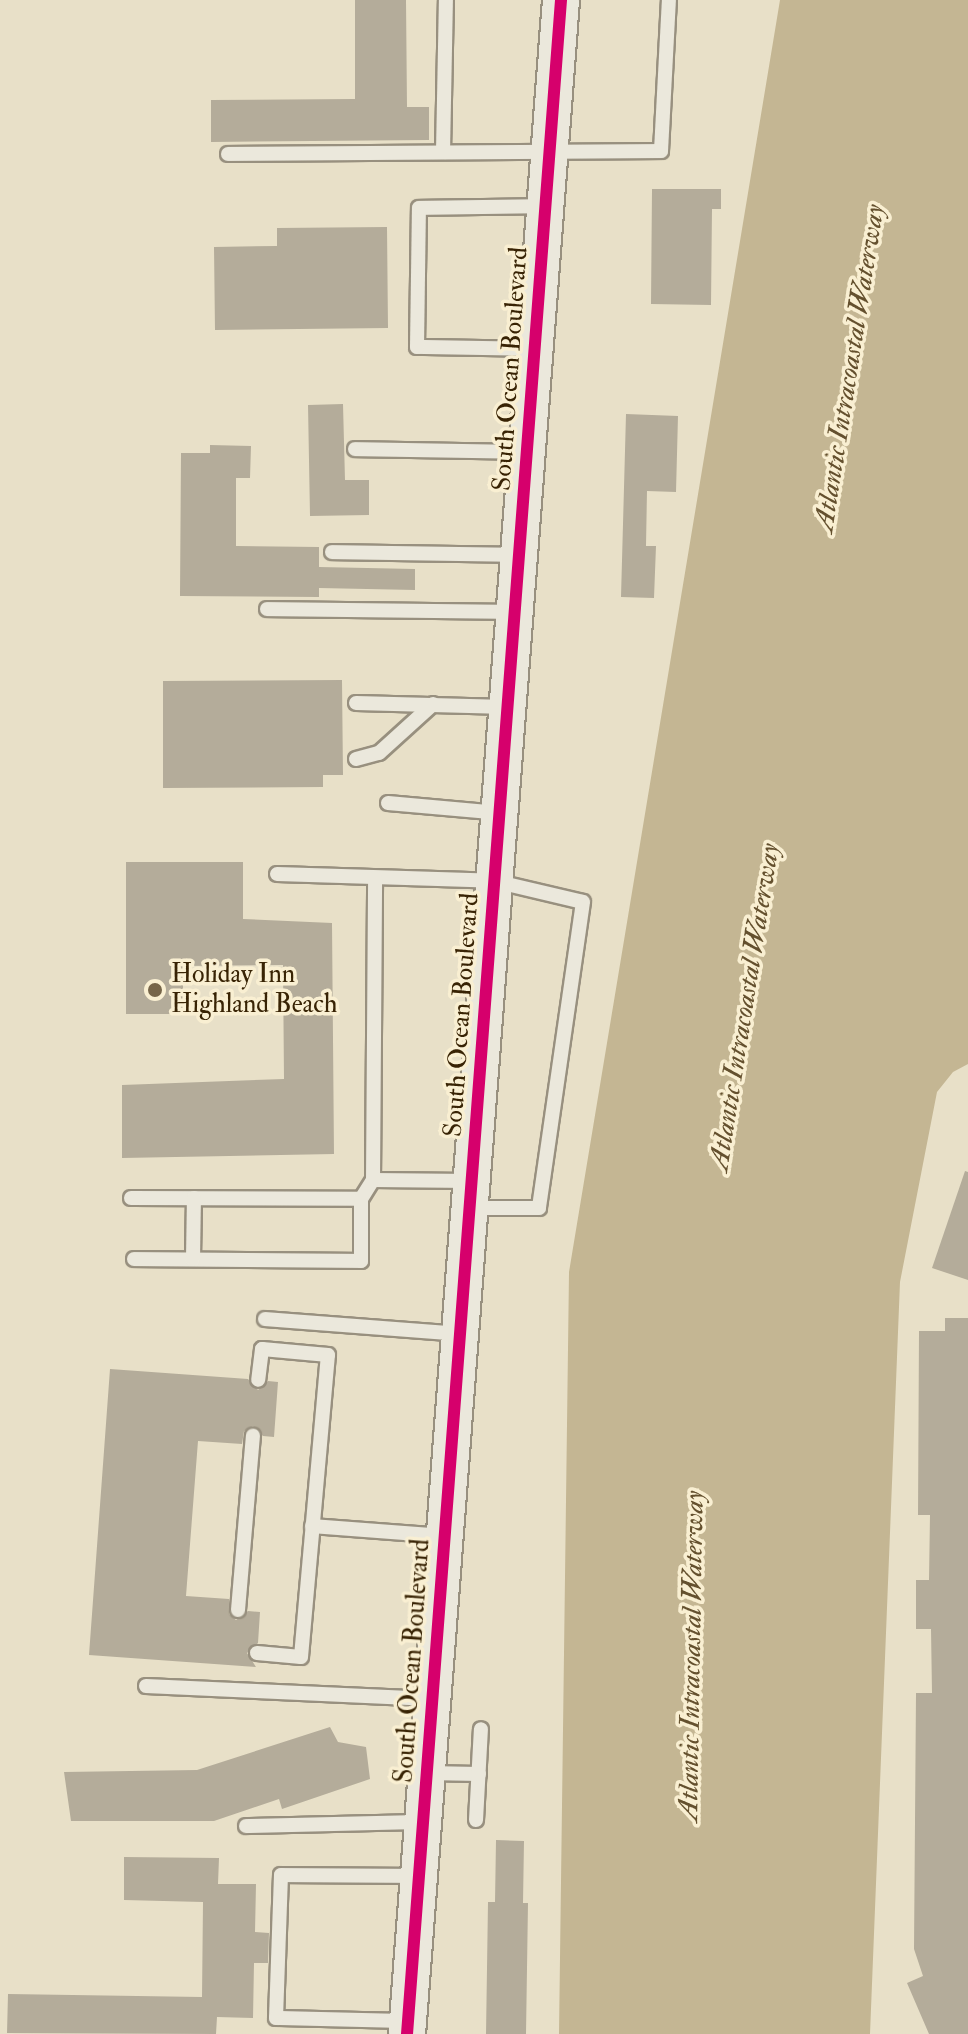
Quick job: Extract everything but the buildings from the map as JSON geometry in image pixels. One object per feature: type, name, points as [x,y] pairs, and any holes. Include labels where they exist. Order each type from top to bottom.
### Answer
[{"type":"main road","name":"South Ocean Boulevard","points":[[407,2028],[561,0]]},
{"type":"lane","points":[[443,152],[446,0]]},
{"type":"lane","points":[[228,154],[661,151],[669,0]]},
{"type":"lane","points":[[535,349],[417,347],[419,208],[546,206]]},
{"type":"lane","points":[[355,449],[527,452]]},
{"type":"lane","points":[[332,552],[519,555]]},
{"type":"lane","points":[[267,609],[515,612]]},
{"type":"lane","points":[[356,703],[508,707]]},
{"type":"lane","points":[[356,759],[379,753],[433,704]]},
{"type":"lane","points":[[388,803],[500,813]]},
{"type":"lane","points":[[277,874],[494,881],[583,902],[539,1208],[373,1180]]},
{"type":"lane","points":[[134,1259],[361,1261],[361,1199],[373,1180],[375,878]]},
{"type":"lane","points":[[131,1198],[361,1199]]},
{"type":"lane","points":[[193,1259],[194,1198]]},
{"type":"lane","points":[[265,1319],[460,1334]]},
{"type":"lane","points":[[257,1653],[301,1657],[328,1355],[262,1349],[258,1380]]},
{"type":"lane","points":[[238,1610],[253,1436]]},
{"type":"lane","points":[[312,1526],[445,1536]]},
{"type":"lane","points":[[146,1686],[432,1699]]},
{"type":"lane","points":[[476,1820],[481,1729]]},
{"type":"lane","points":[[426,1773],[479,1774]]},
{"type":"lane","points":[[246,1826],[423,1822]]},
{"type":"lane","points":[[407,2028],[276,2018],[281,1875],[419,1876]]},
{"type":"water","name":"Atlantic Intracoastal Waterway","points":[[780,0],[968,0],[968,1064],[953,1072],[937,1092],[900,1282],[870,2034],[559,2034],[569,1272]]},
{"type":"cycle path","points":[[407,2034],[561,0]]},
{"type":"place","name":"Holiday Inn Highland Beach","points":[[155,990]]}]
